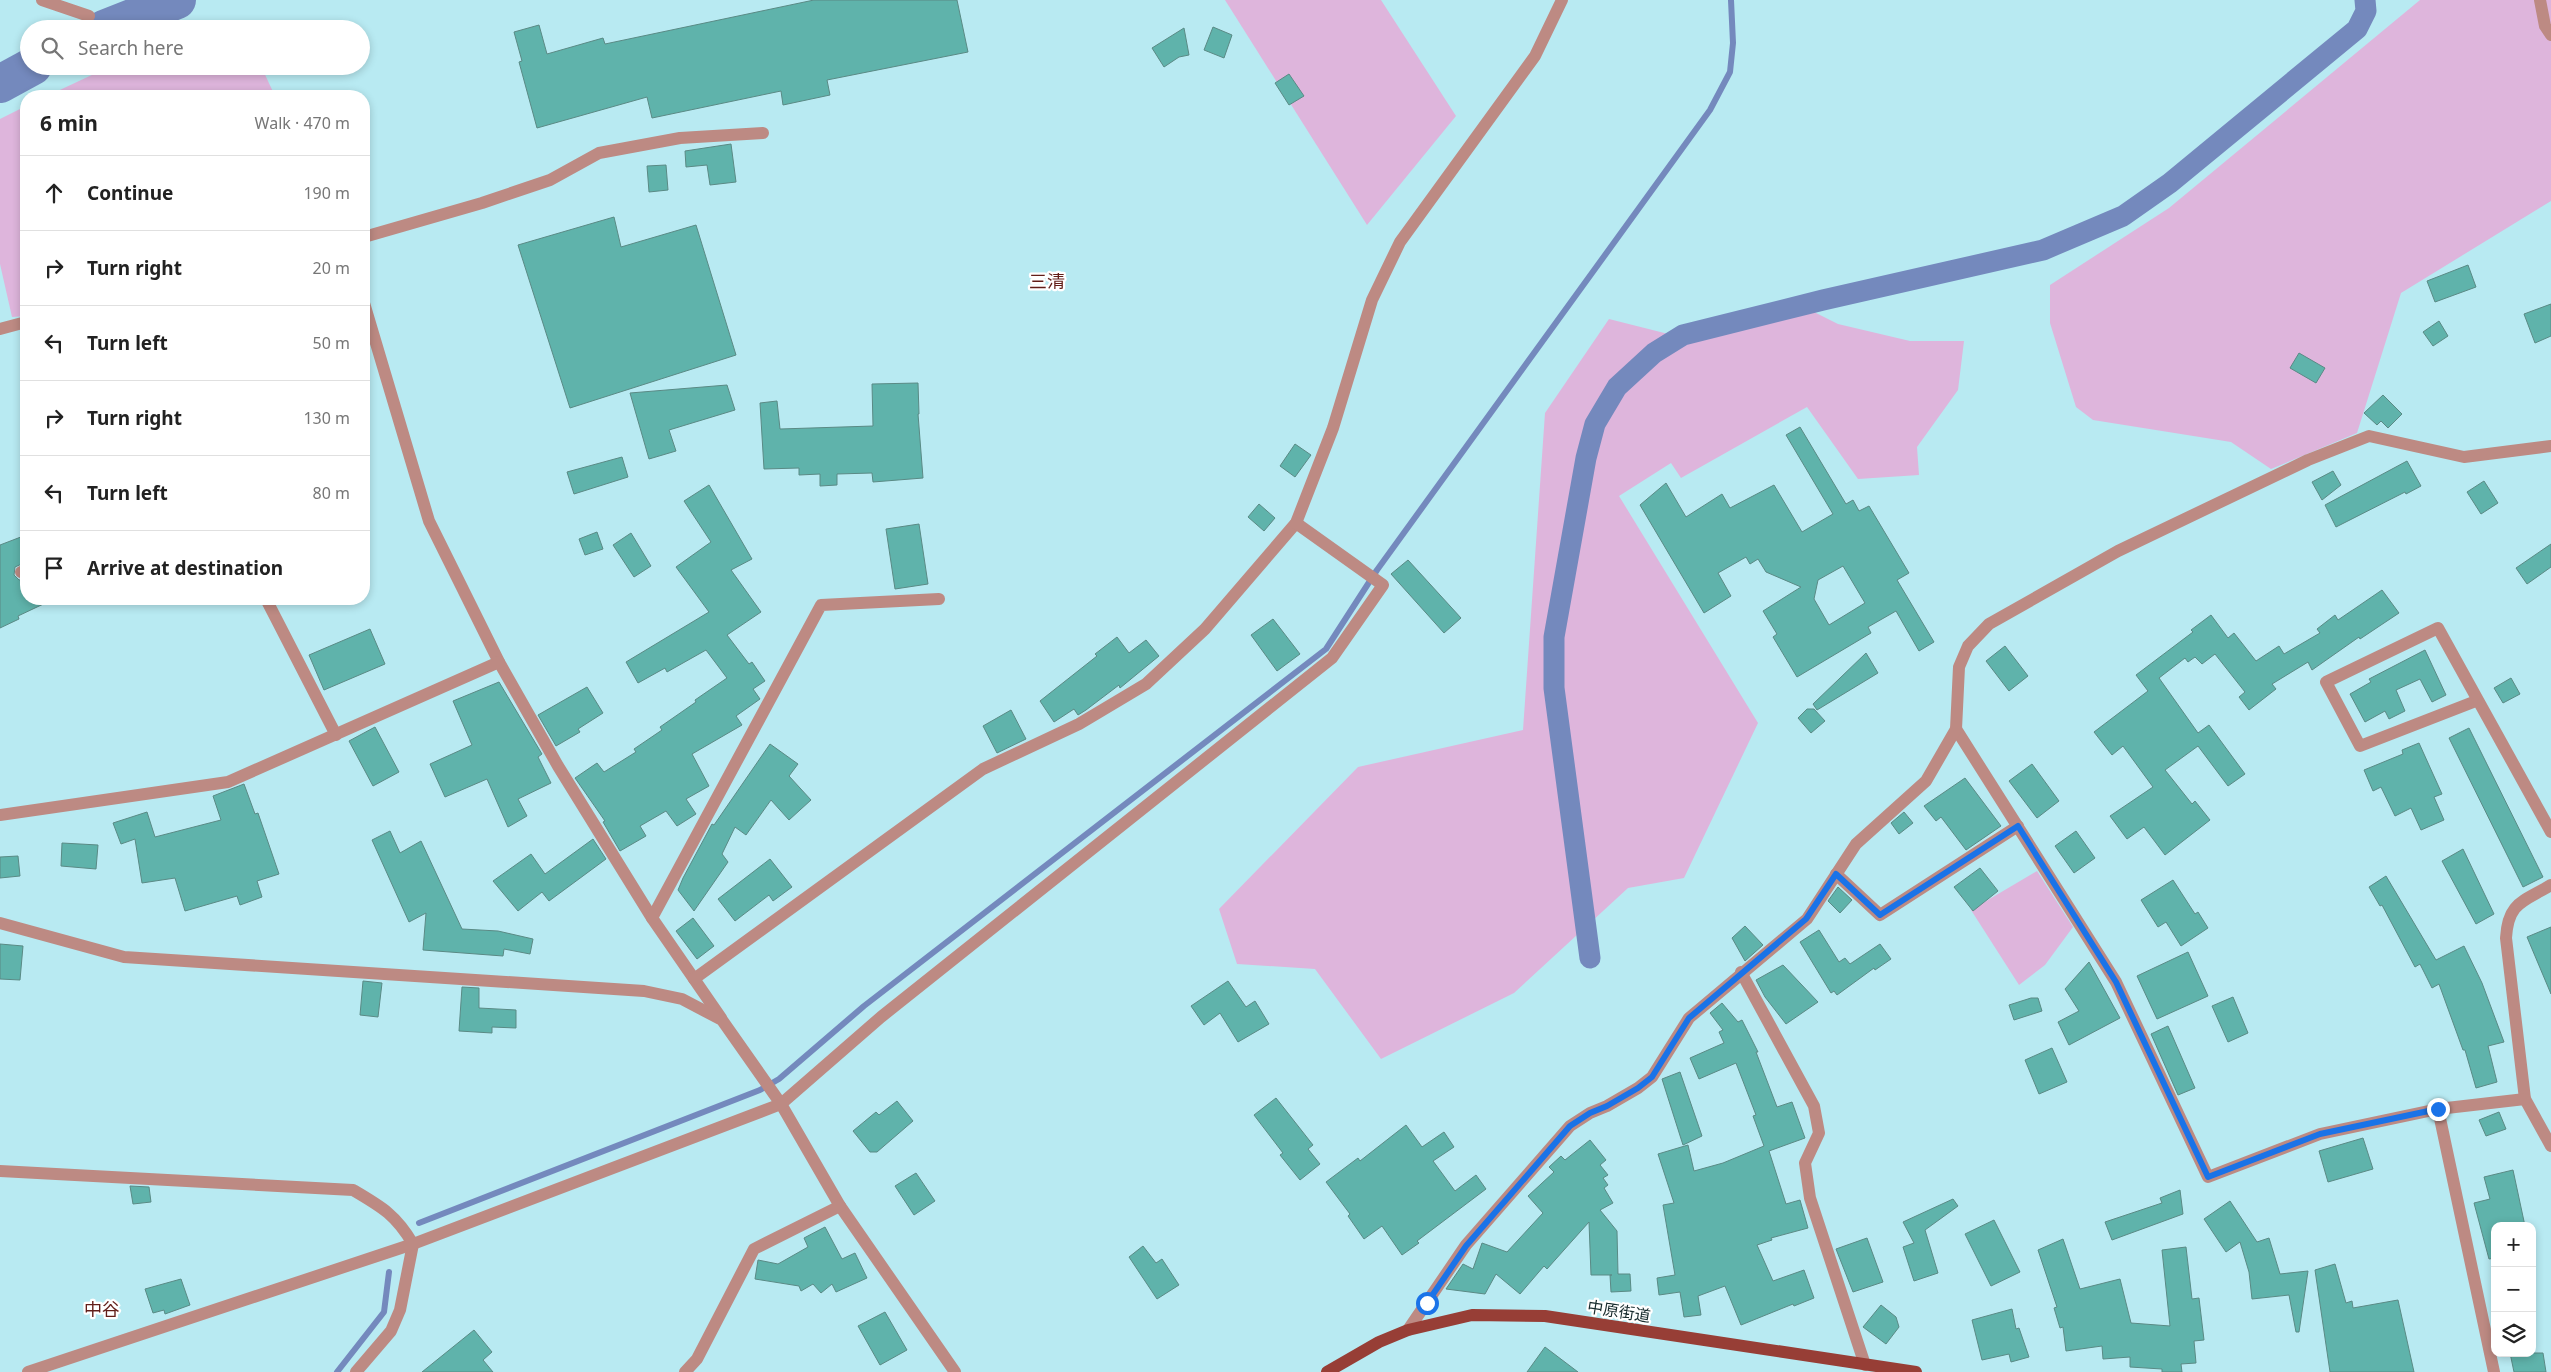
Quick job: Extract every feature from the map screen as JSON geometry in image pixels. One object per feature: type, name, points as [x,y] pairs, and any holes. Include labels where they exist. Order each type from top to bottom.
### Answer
[{"type":"main road","name":"中原街道","points":[[1327,1372],[1379,1342],[1408,1330],[1472,1315],[1546,1316],[1916,1372]]},
{"type":"street","points":[[42,0],[89,16]]},
{"type":"street","points":[[694,978],[983,768],[1079,724],[1146,684],[1205,629],[1296,523],[1333,428],[1372,300],[1400,242],[1535,56],[1562,0]]},
{"type":"street","points":[[2540,0],[2545,26],[2551,35]]},
{"type":"street","points":[[370,235],[482,203],[550,180],[599,153],[680,138],[762,133]]},
{"type":"street","points":[[370,323],[429,521],[499,662],[558,766],[652,918],[781,1104],[840,1206],[955,1372]]},
{"type":"street","points":[[0,329],[20,324]]},
{"type":"street","points":[[1408,1330],[1466,1246],[1570,1126],[1590,1113],[1607,1106],[1638,1088],[1652,1077],[1689,1018],[1740,972],[1806,919],[1856,844],[1926,782],[1956,729],[1959,667],[1968,646],[1989,624],[2118,551],[2308,460],[2369,436],[2464,457],[2551,446]]},
{"type":"street","points":[[28,1372],[413,1244],[781,1104],[881,1017],[1332,658],[1383,585],[1296,523]]},
{"type":"street","points":[[652,918],[821,605],[939,599]]},
{"type":"street","points":[[269,605],[336,735]]},
{"type":"street","points":[[2476,701],[2360,746],[2326,682],[2438,628],[2476,701],[2551,832]]},
{"type":"street","points":[[0,815],[228,782],[499,662]]},
{"type":"street","points":[[1956,729],[2116,982],[2208,1177],[2320,1134],[2438,1109],[2525,1099]]},
{"type":"street","points":[[1836,874],[1880,915],[2018,826]]},
{"type":"street","points":[[2551,885],[2513,908],[2507,923],[2506,938],[2525,1099],[2551,1146]]},
{"type":"street","points":[[0,923],[124,956],[644,991],[682,999],[722,1020]]},
{"type":"street","points":[[1740,972],[1814,1106],[1819,1132],[1805,1163],[1810,1198],[1865,1365]]},
{"type":"street","points":[[2438,1109],[2494,1372]]},
{"type":"street","points":[[0,1171],[353,1190],[377,1204],[400,1223],[413,1244],[400,1310],[391,1331],[356,1372]]},
{"type":"street","points":[[685,1372],[697,1359],[754,1249],[840,1206]]},
{"type":"shaded area","points":[[1225,0],[1381,0],[1456,116],[1367,225]]},
{"type":"shaded area","points":[[2420,0],[2551,0],[2551,201],[2401,293],[2357,433],[2271,469],[2231,442],[2093,420],[2076,407],[2050,323],[2050,285],[2169,208]]},
{"type":"shaded area","points":[[92,75],[265,75],[272,90],[60,90]]},
{"type":"shaded area","points":[[20,109],[20,316],[12,317],[0,264],[0,119]]},
{"type":"shaded area","points":[[1812,311],[1838,324],[1910,341],[1964,341],[1958,390],[1917,447],[1919,475],[1858,479],[1807,407],[1681,478],[1671,463],[1619,496],[1758,723],[1684,878],[1628,888],[1514,993],[1381,1059],[1315,969],[1237,964],[1219,909],[1358,767],[1523,730],[1545,413],[1609,319],[1688,339]]},
{"type":"shaded area","points":[[2037,871],[2073,927],[2045,965],[2019,985],[1971,910]]},
{"type":"building","points":[[814,0],[957,0],[968,52],[827,80],[830,95],[783,105],[781,91],[652,118],[647,97],[537,128],[519,62],[522,61],[514,32],[539,25],[547,54],[603,38],[605,44]]},
{"type":"building","points":[[1213,27],[1232,35],[1224,58],[1204,50]]},
{"type":"building","points":[[1184,28],[1189,55],[1179,57],[1164,67],[1152,48]]},
{"type":"building","points":[[1289,74],[1304,96],[1289,105],[1275,83]]},
{"type":"building","points":[[731,144],[736,182],[710,185],[707,165],[686,167],[685,151]]},
{"type":"building","points":[[666,165],[668,190],[649,192],[647,166]]},
{"type":"building","points":[[614,217],[621,247],[696,225],[736,355],[570,408],[518,245]]},
{"type":"building","points":[[2468,265],[2476,287],[2435,302],[2427,281]]},
{"type":"building","points":[[2551,304],[2551,336],[2535,343],[2524,314]]},
{"type":"building","points":[[2439,321],[2448,336],[2433,346],[2423,332]]},
{"type":"building","points":[[2299,353],[2325,368],[2316,383],[2290,368]]},
{"type":"building","points":[[918,383],[918,414],[923,478],[873,482],[872,473],[837,474],[837,485],[820,486],[820,474],[799,475],[799,468],[764,469],[760,403],[777,401],[780,429],[873,426],[872,384]]},
{"type":"building","points":[[727,385],[735,410],[669,430],[676,451],[649,459],[630,393]]},
{"type":"building","points":[[2383,395],[2402,414],[2388,428],[2381,421],[2377,425],[2364,413]]},
{"type":"building","points":[[1800,427],[1846,504],[1853,500],[1859,511],[1869,506],[1909,573],[1897,580],[1934,642],[1919,651],[1896,611],[1868,627],[1871,633],[1797,677],[1773,637],[1777,634],[1763,611],[1801,587],[1766,572],[1758,559],[1750,564],[1746,557],[1718,573],[1731,596],[1704,613],[1640,505],[1666,483],[1686,517],[1722,494],[1730,508],[1774,485],[1802,532],[1833,514],[1786,435]],"holes":[[[1843,566],[1865,603],[1829,625],[1814,599],[1818,580]]]},
{"type":"building","points":[[1295,444],[1311,455],[1295,477],[1280,466]]},
{"type":"building","points":[[622,457],[628,477],[574,494],[567,472]]},
{"type":"building","points":[[2407,461],[2421,486],[2406,494],[2405,492],[2336,527],[2325,505]]},
{"type":"building","points":[[2333,471],[2341,485],[2322,500],[2312,482]]},
{"type":"building","points":[[2484,481],[2498,503],[2481,514],[2467,492]]},
{"type":"building","points":[[709,485],[752,559],[731,570],[761,612],[727,635],[749,664],[752,662],[765,681],[753,689],[760,699],[736,716],[742,725],[692,754],[709,786],[686,799],[696,814],[677,826],[666,811],[640,826],[646,836],[620,851],[603,822],[605,821],[575,778],[597,763],[604,772],[636,752],[634,749],[662,730],[660,727],[727,678],[706,650],[667,672],[665,668],[638,683],[626,662],[709,612],[676,567],[711,542],[684,501]]},
{"type":"building","points":[[1259,504],[1275,518],[1264,531],[1248,517]]},
{"type":"building","points":[[919,524],[928,584],[895,589],[886,529]]},
{"type":"building","points":[[597,532],[603,549],[585,555],[579,539]]},
{"type":"building","points":[[631,533],[651,566],[634,577],[613,545]]},
{"type":"building","points":[[20,537],[20,565],[15,567],[14,575],[20,580],[20,605],[41,605],[18,616],[19,619],[0,628],[0,545]]},
{"type":"building","points":[[2551,544],[2551,567],[2527,584],[2516,568]]},
{"type":"building","points":[[1408,560],[1461,618],[1444,633],[1391,574]]},
{"type":"building","points":[[2382,590],[2399,613],[2360,639],[2359,637],[2312,670],[2308,662],[2272,684],[2276,689],[2249,710],[2239,697],[2245,692],[2215,654],[2202,664],[2195,657],[2188,662],[2185,658],[2159,678],[2198,733],[2209,725],[2245,774],[2228,786],[2198,746],[2165,770],[2192,804],[2195,801],[2210,820],[2165,855],[2144,827],[2127,839],[2110,816],[2153,787],[2123,746],[2112,755],[2094,732],[2148,691],[2136,675],[2193,632],[2191,630],[2211,615],[2228,638],[2234,633],[2256,661],[2279,646],[2284,654],[2320,633],[2317,629],[2335,615],[2338,620]]},
{"type":"building","points":[[1273,619],[1300,654],[1277,671],[1251,635]]},
{"type":"building","points":[[370,629],[385,664],[324,690],[309,655]]},
{"type":"building","points":[[1117,637],[1129,653],[1146,640],[1159,656],[1120,688],[1119,685],[1086,710],[1078,715],[1074,709],[1054,722],[1040,701],[1097,656],[1095,654]]},
{"type":"building","points":[[2005,646],[2028,676],[2009,691],[1986,661]]},
{"type":"building","points":[[2425,650],[2446,695],[2432,702],[2420,679],[2396,690],[2405,711],[2389,719],[2385,711],[2365,722],[2350,694],[2371,682],[2369,679]]},
{"type":"building","points":[[1866,653],[1878,673],[1817,710],[1813,704]]},
{"type":"building","points":[[2511,678],[2520,694],[2503,703],[2494,688]]},
{"type":"building","points":[[499,682],[542,754],[538,757],[551,783],[518,799],[527,816],[508,827],[487,779],[445,797],[430,764],[472,745],[453,701]]},
{"type":"building","points":[[587,687],[603,713],[578,729],[580,732],[556,746],[538,715]]},
{"type":"building","points":[[1807,709],[1814,709],[1825,721],[1811,733],[1798,718]]},
{"type":"building","points":[[1011,710],[1026,739],[997,753],[983,726]]},
{"type":"building","points":[[375,727],[399,772],[373,786],[349,741]]},
{"type":"building","points":[[2469,728],[2543,877],[2523,887],[2449,738]]},
{"type":"building","points":[[2419,743],[2442,794],[2434,797],[2444,820],[2421,830],[2411,808],[2395,816],[2381,787],[2373,791],[2364,770],[2403,754],[2402,750]]},
{"type":"building","points":[[770,744],[798,764],[789,776],[811,800],[789,820],[771,800],[746,835],[735,827],[722,854],[728,862],[694,911],[678,890],[683,878],[712,824],[714,825]]},
{"type":"building","points":[[2032,764],[2059,801],[2037,818],[2009,781]]},
{"type":"building","points":[[1965,778],[2001,826],[1966,850],[1941,817],[1936,821],[1924,806]]},
{"type":"building","points":[[244,784],[255,814],[258,813],[279,874],[257,881],[262,897],[240,905],[237,896],[185,911],[175,878],[142,883],[135,839],[121,844],[113,823],[147,812],[155,837],[221,820],[213,796]]},
{"type":"building","points":[[1904,812],[1913,823],[1899,834],[1891,823]]},
{"type":"building","points":[[390,831],[400,853],[421,841],[462,929],[498,931],[533,939],[530,954],[504,949],[503,956],[423,950],[426,913],[409,922],[372,840]]},
{"type":"building","points":[[2076,831],[2095,858],[2074,873],[2055,846]]},
{"type":"building","points":[[593,839],[606,859],[549,901],[542,892],[518,911],[493,881],[531,854],[545,874]]},
{"type":"building","points":[[62,843],[98,845],[96,869],[61,866]]},
{"type":"building","points":[[2463,849],[2494,914],[2476,924],[2442,861]]},
{"type":"building","points":[[18,856],[20,876],[0,878],[0,857]]},
{"type":"building","points":[[770,859],[792,887],[773,901],[769,895],[735,921],[718,899]]},
{"type":"building","points":[[1980,868],[1998,891],[1973,911],[1954,887]]},
{"type":"building","points":[[2386,876],[2436,960],[2464,946],[2482,983],[2504,1042],[2488,1046],[2497,1082],[2476,1088],[2465,1050],[2463,1050],[2439,984],[2432,988],[2420,964],[2415,967],[2382,905],[2380,906],[2369,887]]},
{"type":"building","points":[[2173,880],[2195,914],[2198,912],[2208,928],[2181,946],[2166,922],[2158,927],[2141,900]]},
{"type":"building","points":[[1838,887],[1852,900],[1840,913],[1828,901]]},
{"type":"building","points":[[693,918],[714,946],[697,959],[676,931]]},
{"type":"building","points":[[1745,926],[1763,945],[1745,961],[1732,938]]},
{"type":"building","points":[[2551,927],[2551,994],[2527,937]]},
{"type":"building","points":[[1819,930],[1839,962],[1845,958],[1850,964],[1880,944],[1891,959],[1875,970],[1874,968],[1837,995],[1834,991],[1831,993],[1800,942]]},
{"type":"building","points":[[0,944],[23,946],[20,980],[0,979]]},
{"type":"building","points":[[2188,952],[2208,996],[2157,1019],[2137,976]]},
{"type":"building","points":[[2089,962],[2120,1018],[2069,1045],[2058,1022],[2079,1011],[2065,989]]},
{"type":"building","points":[[1783,965],[1818,1002],[1786,1024],[1765,997],[1756,980]]},
{"type":"building","points":[[363,981],[382,983],[378,1017],[360,1015]]},
{"type":"building","points":[[1228,981],[1246,1007],[1255,1001],[1269,1024],[1238,1042],[1220,1013],[1204,1025],[1191,1006]]},
{"type":"building","points":[[462,987],[479,988],[479,1008],[516,1010],[516,1028],[492,1027],[492,1033],[459,1031]]},
{"type":"building","points":[[2233,997],[2248,1033],[2228,1042],[2212,1006]]},
{"type":"building","points":[[2031,998],[2038,998],[2042,1011],[2014,1020],[2009,1005]]},
{"type":"building","points":[[1722,1003],[1738,1022],[1742,1020],[1758,1052],[1756,1052],[1777,1107],[1792,1102],[1805,1138],[1769,1151],[1786,1204],[1800,1200],[1808,1228],[1771,1238],[1772,1240],[1757,1245],[1773,1281],[1804,1270],[1814,1298],[1794,1306],[1793,1304],[1741,1325],[1725,1286],[1698,1296],[1701,1315],[1684,1317],[1680,1292],[1659,1295],[1657,1278],[1675,1275],[1663,1205],[1674,1203],[1658,1154],[1688,1145],[1694,1171],[1723,1163],[1764,1146],[1753,1116],[1756,1115],[1736,1063],[1699,1079],[1690,1058],[1724,1043],[1719,1032],[1723,1030],[1710,1013]]},
{"type":"building","points":[[2168,1026],[2195,1088],[2178,1095],[2151,1034]]},
{"type":"building","points":[[2052,1048],[2067,1082],[2039,1094],[2025,1060]]},
{"type":"building","points":[[1680,1072],[1702,1136],[1683,1145],[1662,1079]]},
{"type":"building","points":[[1276,1098],[1313,1145],[1308,1149],[1320,1164],[1300,1180],[1280,1155],[1283,1153],[1254,1115]]},
{"type":"building","points":[[897,1101],[913,1121],[877,1152],[870,1152],[853,1131],[876,1112],[879,1115]]},
{"type":"building","points":[[2499,1112],[2506,1129],[2486,1136],[2479,1120]]},
{"type":"building","points":[[1406,1125],[1422,1147],[1444,1132],[1454,1147],[1433,1161],[1455,1191],[1476,1175],[1486,1189],[1417,1241],[1419,1243],[1402,1255],[1382,1226],[1364,1239],[1348,1216],[1350,1214],[1326,1182],[1358,1158],[1360,1161]]},
{"type":"building","points":[[2363,1138],[2373,1169],[2328,1182],[2319,1151]]},
{"type":"building","points":[[1590,1140],[1606,1160],[1600,1165],[1608,1175],[1603,1178],[1608,1185],[1604,1188],[1613,1203],[1600,1210],[1617,1231],[1618,1274],[1630,1274],[1631,1291],[1611,1292],[1610,1275],[1591,1275],[1589,1222],[1547,1269],[1544,1266],[1520,1294],[1496,1274],[1485,1294],[1446,1289],[1463,1264],[1473,1269],[1482,1243],[1507,1252],[1543,1213],[1528,1196],[1554,1172],[1549,1167],[1561,1156],[1565,1160]]},
{"type":"building","points":[[2513,1170],[2524,1222],[2491,1222],[2491,1259],[2489,1259],[2474,1203],[2490,1199],[2484,1177]]},
{"type":"building","points":[[916,1173],[935,1201],[914,1215],[895,1186]]},
{"type":"building","points":[[130,1186],[149,1187],[151,1202],[133,1204]]},
{"type":"building","points":[[2180,1190],[2183,1214],[2112,1240],[2105,1222],[2162,1203],[2160,1198]]},
{"type":"building","points":[[1953,1199],[1958,1206],[1925,1230],[1938,1273],[1914,1281],[1903,1247],[1914,1243],[1903,1222]]},
{"type":"building","points":[[2230,1201],[2257,1242],[2269,1238],[2280,1274],[2308,1271],[2299,1332],[2296,1332],[2289,1295],[2252,1299],[2249,1272],[2240,1242],[2226,1252],[2204,1219]]},
{"type":"building","points":[[1994,1220],[2020,1272],[1991,1286],[1965,1234]]},
{"type":"building","points":[[825,1227],[842,1259],[855,1253],[867,1278],[836,1292],[832,1284],[821,1293],[813,1284],[801,1291],[799,1286],[755,1279],[758,1260],[778,1264],[808,1247],[804,1238]]},
{"type":"building","points":[[1867,1238],[1883,1282],[1853,1292],[1836,1249]]},
{"type":"building","points":[[2063,1239],[2080,1289],[2120,1279],[2131,1323],[2170,1326],[2162,1250],[2186,1247],[2192,1299],[2199,1298],[2204,1340],[2194,1341],[2196,1363],[2181,1364],[2182,1372],[2162,1372],[2162,1369],[2130,1367],[2130,1357],[2103,1359],[2102,1346],[2066,1351],[2063,1327],[2060,1328],[2054,1308],[2057,1307],[2038,1250]]},
{"type":"building","points":[[1143,1246],[1156,1263],[1162,1259],[1179,1285],[1157,1299],[1129,1257]]},
{"type":"building","points":[[2335,1264],[2346,1303],[2352,1301],[2353,1308],[2398,1300],[2414,1372],[2330,1372],[2315,1270]]},
{"type":"building","points":[[181,1279],[190,1305],[165,1314],[164,1310],[153,1313],[145,1289]]},
{"type":"building","points":[[1881,1305],[1896,1317],[1899,1327],[1886,1344],[1863,1327]]},
{"type":"building","points":[[2012,1309],[2016,1329],[2019,1328],[2029,1357],[2011,1362],[2009,1354],[1982,1360],[1972,1320]]},
{"type":"building","points":[[885,1312],[907,1350],[880,1365],[858,1326]]},
{"type":"building","points":[[474,1330],[492,1352],[483,1360],[493,1372],[422,1372]]},
{"type":"building","points":[[1545,1347],[1578,1372],[1527,1372]]},
{"type":"building","points":[[2536,1353],[2543,1353],[2546,1372],[2514,1372],[2511,1357],[2536,1357]]},
{"type":"waterway","points":[[127,20],[177,0]]},
{"type":"waterway","points":[[419,1223],[760,1090],[779,1079],[864,1006],[1326,649],[1377,570],[1710,110],[1730,72],[1733,43],[1731,0]]},
{"type":"waterway","points":[[1590,958],[1554,688],[1554,637],[1586,458],[1595,424],[1617,387],[1654,353],[1683,335],[1823,300],[2043,250],[2123,216],[2170,183],[2357,29],[2366,11],[2365,0]]},
{"type":"waterway","points":[[0,84],[20,73]]},
{"type":"waterway","points":[[337,1372],[384,1312],[389,1272]]},
{"type":"district","name":"三清","points":[[1047,282]]},
{"type":"district","name":"中谷","points":[[102,1310]]},
{"type":"route","points":[[1427,1303],[1466,1246],[1570,1126],[1590,1113],[1607,1106],[1638,1088],[1652,1077],[1689,1018],[1740,972],[1806,919],[1836,874],[1880,915],[2018,826],[2116,982],[2208,1177],[2320,1134],[2438,1109]]}]
